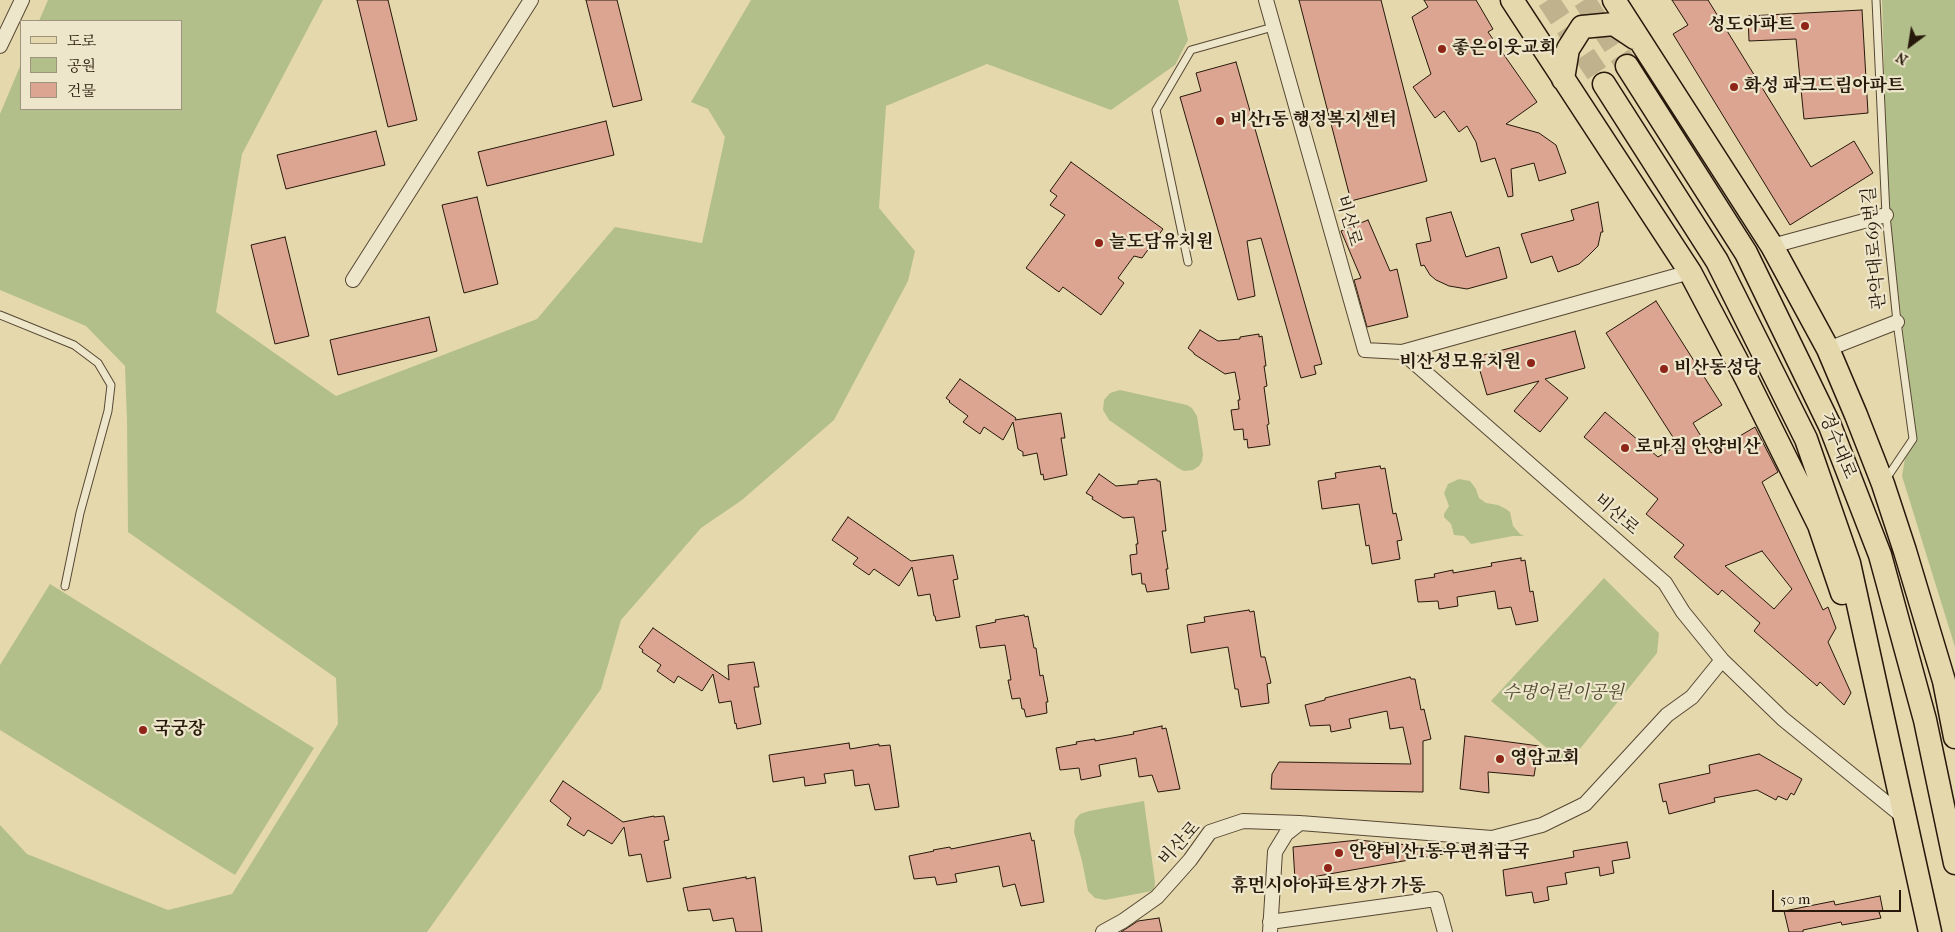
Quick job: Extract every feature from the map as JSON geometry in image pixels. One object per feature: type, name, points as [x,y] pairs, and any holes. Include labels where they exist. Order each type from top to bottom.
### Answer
[{"type":"main road","points":[[1512,0],[1690,272],[1746,378],[1818,525],[1880,699]]},
{"type":"main road","points":[[1600,0],[1640,41]]},
{"type":"main road","points":[[1614,0],[1772,246],[1828,349],[1883,484],[1905,551],[1944,681],[1955,737]]},
{"type":"main road","points":[[1563,79],[1568,49],[1582,27],[1614,24],[1640,41]]},
{"type":"main road","name":"경수대로","points":[[1627,66],[1746,253],[1830,426],[1880,555],[1925,720],[1955,863]]},
{"type":"main road","name":"경수대로","points":[[1604,84],[1717,261],[1806,439],[1849,563],[1930,932]]},
{"type":"street","points":[[0,46],[22,0]]},
{"type":"street","points":[[354,280],[531,0]]},
{"type":"street","name":"비산로","points":[[1103,932],[1123,921],[1157,897],[1190,860],[1210,832],[1243,821],[1300,823],[1492,838],[1542,826],[1585,804],[1667,715],[1692,697],[1722,660],[1683,612],[1665,583],[1402,352],[1366,350],[1266,0]]},
{"type":"street","points":[[1772,246],[1886,215]]},
{"type":"street","points":[[1402,352],[1690,272]]},
{"type":"street","points":[[1828,349],[1897,322]]},
{"type":"street","points":[[1722,660],[1783,719],[1906,818]]},
{"type":"street","points":[[1300,823],[1286,834],[1275,852],[1270,927],[1436,899],[1445,932]]},
{"type":"lane","name":"관악대로69번길","points":[[1876,0],[1886,215],[1897,322],[1913,439],[1883,484]]},
{"type":"lane","points":[[1188,262],[1156,110],[1191,50],[1273,27]]},
{"type":"lane","points":[[0,315],[74,345],[98,363],[111,385],[108,411],[80,512],[65,586]]},
{"type":"green space","points":[[48,0],[323,0],[242,154],[216,312],[336,396],[537,319],[615,227],[702,243],[725,137],[708,109],[691,102],[751,0],[1178,0],[1188,40],[1175,65],[1111,110],[987,64],[886,106],[879,208],[915,251],[908,281],[834,420],[742,500],[701,528],[621,620],[601,689],[427,932],[0,932],[0,825],[27,854],[168,910],[232,894],[338,724],[336,678],[128,532],[125,366],[86,326],[0,290],[0,114],[20,66],[20,110],[182,110],[182,20],[39,20]]},
{"type":"green space","points":[[1882,0],[1955,0],[1955,647],[1902,476],[1909,435],[1907,367],[1888,204]]},
{"type":"green space","points":[[1120,390],[1187,405],[1192,408],[1197,416],[1203,454],[1199,466],[1193,470],[1184,471],[1178,468],[1109,420],[1103,410],[1104,400],[1110,393]]},
{"type":"green space","points":[[1459,479],[1470,481],[1476,489],[1479,498],[1486,503],[1498,505],[1510,512],[1513,526],[1524,536],[1513,536],[1471,544],[1464,536],[1454,535],[1451,524],[1444,517],[1449,506],[1444,493],[1448,484]]},
{"type":"green space","name":"수명어린이공원","points":[[1604,578],[1659,633],[1657,653],[1567,765],[1491,701]]},
{"type":"green space","name":"국궁장","points":[[50,584],[314,748],[235,875],[0,730],[0,665]]},
{"type":"green space","points":[[1144,801],[1155,882],[1154,890],[1105,900],[1095,898],[1088,891],[1074,832],[1075,820],[1080,814],[1089,811]]},
{"type":"building","points":[[357,0],[388,0],[417,120],[388,127]]},
{"type":"building","points":[[586,0],[617,0],[642,100],[613,107]]},
{"type":"building","points":[[1299,0],[1381,0],[1427,181],[1351,201]]},
{"type":"building","points":[[1424,0],[1476,0],[1493,29],[1488,32],[1537,102],[1506,124],[1539,133],[1556,145],[1566,173],[1539,181],[1534,163],[1511,169],[1513,196],[1508,197],[1495,158],[1481,162],[1476,142],[1467,126],[1459,132],[1444,111],[1435,118],[1413,87],[1431,74],[1412,17],[1428,7]]},
{"type":"building","name":"화성 파크드림아파트","points":[[1672,0],[1708,0],[1811,167],[1854,141],[1873,173],[1790,225],[1673,34],[1688,25]]},
{"type":"building","points":[[1862,10],[1868,113],[1804,119],[1796,39],[1749,41],[1748,16]]},
{"type":"building","points":[[1236,62],[1322,364],[1314,366],[1316,374],[1301,378],[1261,238],[1247,241],[1255,296],[1238,300],[1180,97],[1201,91],[1196,73]]},
{"type":"building","points":[[606,121],[614,155],[487,186],[478,152]]},
{"type":"building","points":[[376,131],[385,165],[286,189],[277,155]]},
{"type":"building","name":"늘도담유치원","points":[[1071,162],[1163,229],[1142,258],[1134,256],[1118,278],[1124,283],[1101,315],[1063,287],[1059,292],[1026,268],[1065,215],[1050,205],[1057,196],[1050,191]]},
{"type":"building","points":[[477,197],[498,284],[464,293],[442,205]]},
{"type":"building","points":[[1598,202],[1603,232],[1601,232],[1598,246],[1588,256],[1579,264],[1558,272],[1552,256],[1531,263],[1521,234],[1574,220],[1571,210]]},
{"type":"building","points":[[1451,212],[1466,257],[1499,247],[1507,278],[1467,289],[1449,286],[1436,280],[1430,275],[1424,265],[1421,266],[1416,244],[1431,241],[1426,218]]},
{"type":"building","points":[[1368,220],[1390,271],[1397,269],[1408,317],[1367,327],[1354,280],[1361,278],[1341,231]]},
{"type":"building","points":[[285,237],[309,336],[275,344],[251,245]]},
{"type":"building","points":[[1656,301],[1722,405],[1693,423],[1711,453],[1755,427],[1778,472],[1762,482],[1823,610],[1828,607],[1836,628],[1828,642],[1851,693],[1844,705],[1820,682],[1817,686],[1754,631],[1760,623],[1722,590],[1718,595],[1674,557],[1684,545],[1646,514],[1658,499],[1584,437],[1605,412],[1658,457],[1678,445],[1606,333]],"holes":[[[1762,551],[1792,589],[1774,609],[1725,566]]]},
{"type":"building","points":[[429,317],[437,351],[338,375],[330,340]]},
{"type":"building","points":[[1200,330],[1218,341],[1240,339],[1240,337],[1259,334],[1259,337],[1262,336],[1266,366],[1264,366],[1267,386],[1264,387],[1270,445],[1248,448],[1247,439],[1244,440],[1243,429],[1234,430],[1231,410],[1239,409],[1238,400],[1240,400],[1235,372],[1225,374],[1188,348]]},
{"type":"building","name":"비산성모유치원","points":[[1575,331],[1585,368],[1545,379],[1568,398],[1540,432],[1514,411],[1539,381],[1487,395],[1476,357]]},
{"type":"building","points":[[960,379],[1016,418],[1015,420],[1061,413],[1065,438],[1061,438],[1067,475],[1044,480],[1043,474],[1041,475],[1037,453],[1023,456],[1023,452],[1018,449],[1013,422],[1003,440],[984,427],[980,434],[963,422],[968,416],[946,398]]},
{"type":"building","points":[[1380,466],[1381,469],[1385,468],[1393,514],[1396,513],[1402,540],[1397,541],[1400,559],[1372,564],[1369,545],[1366,546],[1359,504],[1322,509],[1318,481],[1336,478],[1335,473]]},
{"type":"building","points":[[1099,474],[1116,486],[1138,484],[1138,481],[1157,479],[1157,481],[1160,481],[1166,531],[1162,531],[1169,589],[1147,592],[1145,584],[1142,584],[1141,573],[1132,575],[1130,555],[1137,554],[1136,544],[1138,544],[1134,517],[1123,518],[1092,499],[1093,497],[1086,493]]},
{"type":"building","points":[[848,517],[911,561],[953,555],[958,579],[953,580],[960,617],[936,621],[930,594],[918,596],[912,567],[899,586],[874,569],[869,575],[853,564],[858,558],[832,540]]},
{"type":"building","points":[[1521,558],[1521,561],[1525,560],[1530,592],[1533,591],[1538,621],[1516,625],[1511,607],[1498,609],[1495,591],[1457,597],[1458,606],[1439,609],[1438,601],[1418,602],[1415,580],[1435,577],[1434,574],[1453,570],[1453,573],[1492,566],[1491,563]]},
{"type":"building","points":[[1249,610],[1250,612],[1254,611],[1261,657],[1265,657],[1271,683],[1267,684],[1269,703],[1241,707],[1238,689],[1235,689],[1228,647],[1191,653],[1187,625],[1205,622],[1204,617]]},
{"type":"building","points":[[1024,615],[1025,617],[1028,616],[1034,648],[1036,648],[1040,676],[1043,675],[1048,702],[1046,702],[1047,713],[1026,717],[1020,698],[1012,699],[1008,680],[1011,680],[1005,645],[980,648],[976,626],[996,622],[995,620]]},
{"type":"building","points":[[653,628],[729,680],[728,665],[754,662],[759,687],[754,687],[761,724],[737,729],[731,701],[719,703],[713,674],[702,691],[678,676],[674,683],[657,671],[661,665],[642,652],[643,650],[639,647]]},
{"type":"building","points":[[1410,677],[1415,679],[1421,710],[1424,709],[1431,739],[1423,741],[1423,792],[1271,789],[1272,774],[1279,762],[1411,764],[1403,727],[1390,729],[1387,711],[1349,719],[1351,728],[1331,732],[1330,725],[1310,726],[1305,705],[1325,700],[1325,698]]},
{"type":"building","points":[[1162,726],[1162,729],[1166,728],[1180,789],[1158,792],[1152,775],[1139,777],[1136,758],[1099,765],[1101,776],[1081,780],[1079,768],[1060,770],[1056,748],[1077,744],[1076,742],[1095,739],[1095,741],[1134,734],[1133,732]]},
{"type":"building","name":"영암교회","points":[[1465,736],[1539,746],[1534,776],[1488,772],[1489,793],[1460,789]]},
{"type":"building","points":[[849,743],[850,749],[879,744],[879,746],[890,745],[899,807],[875,810],[869,784],[855,786],[853,770],[824,774],[826,783],[805,786],[804,777],[773,782],[769,755]]},
{"type":"building","points":[[1759,754],[1802,779],[1794,795],[1791,793],[1787,800],[1778,796],[1776,800],[1757,790],[1714,798],[1715,802],[1669,814],[1666,801],[1663,802],[1659,784],[1710,773],[1709,765]]},
{"type":"building","points":[[563,781],[623,822],[664,816],[669,840],[664,841],[671,878],[647,882],[641,854],[629,856],[624,827],[612,844],[588,830],[584,836],[567,825],[571,818],[550,801]]},
{"type":"building","points":[[1030,833],[1032,841],[1034,840],[1044,902],[1021,906],[1015,884],[1003,887],[999,866],[955,874],[957,882],[937,885],[935,877],[914,879],[909,856]]},
{"type":"building","name":"휴먼시아아파트상가 가동","points":[[1358,840],[1449,849],[1449,853],[1295,880],[1293,847]]},
{"type":"building","points":[[1627,842],[1630,858],[1612,861],[1614,873],[1600,876],[1599,867],[1565,873],[1567,884],[1547,887],[1549,900],[1534,903],[1532,892],[1506,896],[1503,870],[1574,857],[1573,851]]},
{"type":"building","points":[[746,877],[746,879],[755,877],[762,932],[736,932],[733,918],[713,921],[710,909],[688,911],[683,888]]},
{"type":"building","points":[[1880,896],[1883,911],[1879,912],[1881,918],[1842,925],[1841,922],[1803,930],[1803,932],[1789,932],[1784,911],[1834,901],[1835,905]]},
{"type":"building","points":[[1159,918],[1162,932],[1121,932],[1138,921]]},
{"type":"tunnel","points":[[1548,0],[1604,84]]},
{"type":"tunnel","points":[[1584,0],[1627,66]]},
{"type":"place","name":"성도아파트","points":[[1805,26]]},
{"type":"place","name":"좋은이웃교회","points":[[1442,49]]},
{"type":"place","name":"화성 파크드림아파트","points":[[1734,87]]},
{"type":"place","name":"비산1동 행정복지센터","points":[[1220,121]]},
{"type":"place","name":"늘도담유치원","points":[[1099,243]]},
{"type":"place","name":"비산성모유치원","points":[[1531,363]]},
{"type":"place","name":"비산동성당","points":[[1664,369]]},
{"type":"place","name":"로마짐 안양비산","points":[[1625,448]]},
{"type":"place","name":"국궁장","points":[[143,730]]},
{"type":"place","name":"영암교회","points":[[1500,759]]},
{"type":"place","name":"안양비산1동우편취급국","points":[[1339,853]]},
{"type":"place","name":"휴먼시아아파트상가 가동","points":[[1328,868]]}]
